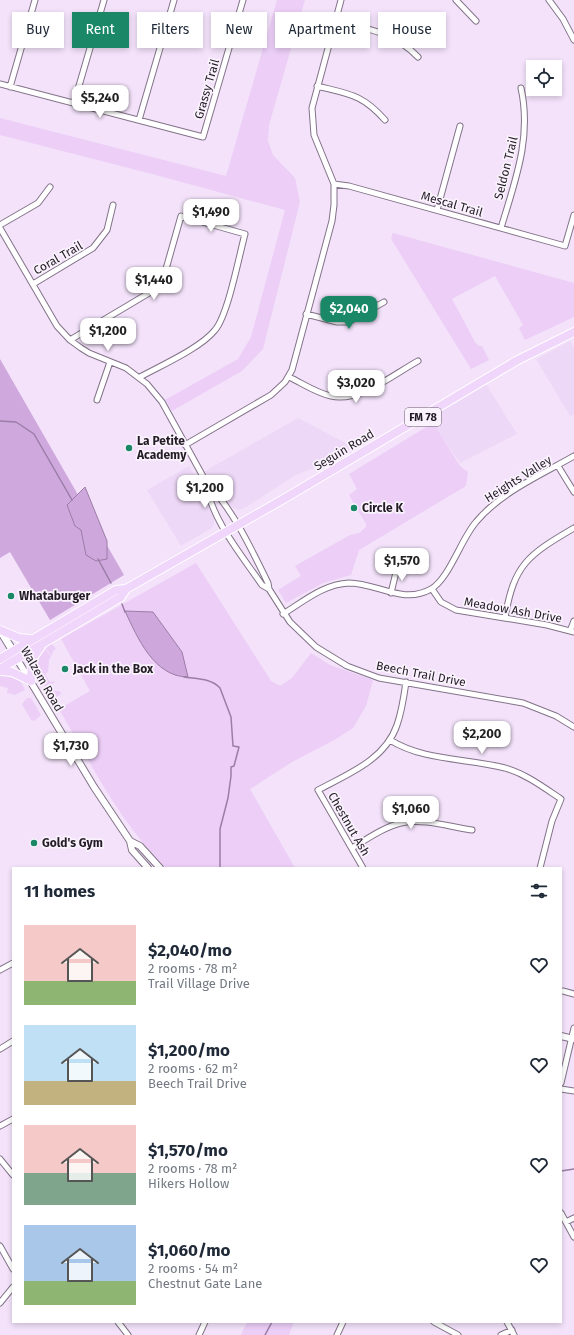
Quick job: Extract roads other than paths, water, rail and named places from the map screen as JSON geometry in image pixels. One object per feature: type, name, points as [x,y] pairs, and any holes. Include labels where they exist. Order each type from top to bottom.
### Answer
[{"type":"main road","name":"Seguin Road","points":[[0,659],[31,639],[116,590],[126,589],[226,532],[516,361],[574,332]]},
{"type":"main road","name":"Seguin Road","points":[[0,670],[44,642],[121,597],[126,589]]},
{"type":"main road","points":[[0,630],[19,638],[31,639]]},
{"type":"main road","name":"Walzem Road","points":[[0,630],[18,659]]},
{"type":"main road","points":[[0,670],[12,672],[31,681],[32,659],[44,642]]},
{"type":"street","points":[[10,87],[35,0]]},
{"type":"street","points":[[74,103],[104,0]]},
{"type":"street","points":[[0,84],[139,120],[174,0]]},
{"type":"street","name":"Grassy Trail","points":[[139,120],[203,137],[243,0]]},
{"type":"street","points":[[338,12],[341,0]]},
{"type":"street","points":[[456,0],[476,21]]},
{"type":"street","points":[[548,0],[563,19],[574,40]]},
{"type":"street","points":[[370,31],[390,36],[403,43],[418,57]]},
{"type":"street","points":[[185,445],[279,390],[289,377],[332,221],[334,205],[334,184],[317,144],[313,126],[312,108],[328,48]]},
{"type":"street","points":[[317,86],[359,97],[373,106],[385,120]]},
{"type":"street","name":"Seldon Trail","points":[[501,228],[524,144],[526,118],[521,88]]},
{"type":"street","points":[[437,210],[460,126]]},
{"type":"street","name":"Mescal Trail","points":[[334,184],[349,186],[565,246],[574,215]]},
{"type":"street","points":[[0,226],[38,203],[50,187]]},
{"type":"street","name":"Coral Trail","points":[[33,284],[94,248],[106,230],[113,206]]},
{"type":"street","points":[[70,340],[154,290],[164,276],[181,216],[245,234],[223,317],[216,330],[202,342],[140,377]]},
{"type":"street","name":"Beech Trail Drive","points":[[0,226],[54,322],[70,340],[89,353],[126,368],[140,377],[156,394],[205,480],[216,491],[239,524],[268,582],[269,589],[283,614],[316,647],[347,666],[378,678],[523,703],[556,716],[574,727]]},
{"type":"street","points":[[306,314],[337,322],[348,322],[384,302]]},
{"type":"street","points":[[289,377],[325,394],[340,398],[349,397],[368,390],[418,360]]},
{"type":"street","points":[[97,400],[110,362]]},
{"type":"street","name":"Heights Valley","points":[[432,589],[444,576],[462,541],[485,512],[506,496],[574,456]]},
{"type":"street","points":[[558,466],[574,492]]},
{"type":"street","name":"Beech Trail Drive","points":[[205,480],[207,494],[226,532],[262,585],[269,589]]},
{"type":"street","points":[[505,618],[511,589],[519,571],[526,561],[545,545],[574,528]]},
{"type":"street","points":[[391,593],[397,568]]},
{"type":"street","points":[[283,614],[323,589],[339,584],[359,584],[391,593],[413,595],[432,589]]},
{"type":"street","name":"Meadow Ash Drive","points":[[432,589],[441,602],[450,608],[572,631]]},
{"type":"street","points":[[572,631],[574,621]]},
{"type":"street","name":"Walzem Road","points":[[18,659],[94,787],[130,841],[132,850],[147,867]]},
{"type":"street","points":[[406,682],[399,718],[390,740],[416,753],[494,766],[515,772],[561,799],[552,821],[540,867]]},
{"type":"street","name":"Chestnut Ash","points":[[362,867],[318,790],[368,762],[390,740]]},
{"type":"street","points":[[352,848],[391,826],[408,822],[420,822],[472,830]]},
{"type":"street","name":"Walzem Road","points":[[130,841],[140,846],[159,867]]},
{"type":"street","points":[[0,970],[12,964]]},
{"type":"street","points":[[563,991],[574,994]]},
{"type":"street","points":[[562,1079],[573,1039],[574,1028]]},
{"type":"street","points":[[562,1036],[573,1039]]},
{"type":"street","points":[[0,1049],[12,1042]]},
{"type":"street","points":[[562,1089],[574,1091]]},
{"type":"street","points":[[0,1126],[12,1120]]},
{"type":"street","points":[[0,1159],[12,1174]]},
{"type":"street","points":[[562,1215],[574,1237]]},
{"type":"street","points":[[566,1222],[574,1218]]},
{"type":"street","points":[[0,1246],[12,1267]]},
{"type":"street","points":[[0,1303],[12,1288]]},
{"type":"street","points":[[119,1323],[128,1335]]},
{"type":"street","points":[[199,1335],[205,1323]]},
{"type":"street","points":[[338,1335],[344,1323]]},
{"type":"street","points":[[436,1323],[458,1335]]},
{"type":"street","points":[[501,1335],[513,1333],[508,1323]]},
{"type":"waterway","points":[[0,421],[16,422],[34,434],[72,500]]},
{"type":"waterway","points":[[98,559],[111,583]]},
{"type":"waterway","points":[[122,604],[125,612]]},
{"type":"waterway","points":[[184,677],[212,682],[220,688],[231,717],[233,746],[239,747],[234,766],[231,767],[228,798],[220,829],[220,867]]},
{"type":"waterway","points":[[562,1171],[574,1169]]},
{"type":"waterway","points":[[265,1335],[271,1323]]},
{"type":"place","name":"La Petite Academy","points":[[129,448]]},
{"type":"place","name":"Circle K","points":[[354,508]]},
{"type":"place","name":"Whataburger","points":[[11,596]]},
{"type":"place","name":"Jack in the Box","points":[[65,669]]},
{"type":"place","name":"Gold's Gym","points":[[34,843]]}]
